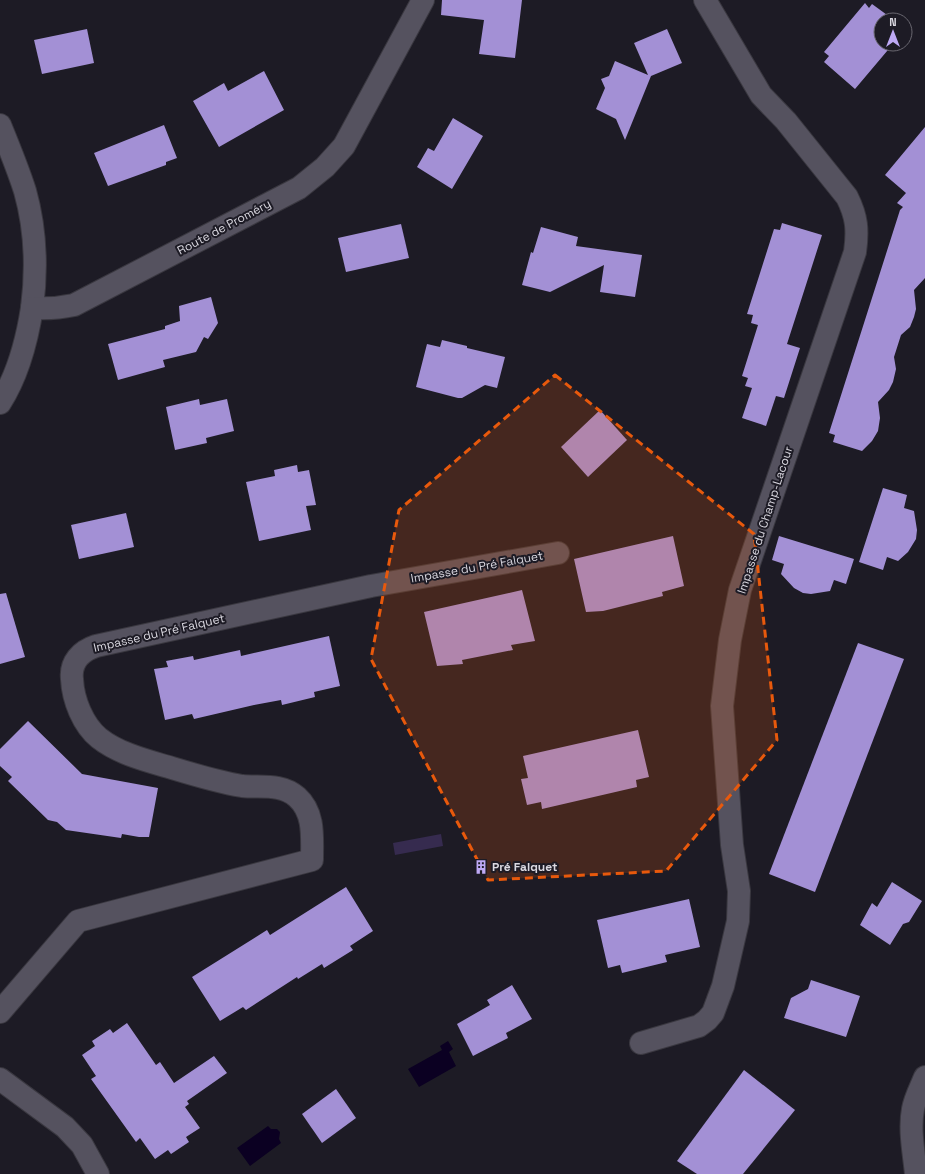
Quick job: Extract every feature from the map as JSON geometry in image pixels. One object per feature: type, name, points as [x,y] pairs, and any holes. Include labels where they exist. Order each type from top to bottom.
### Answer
[{"type":"street","name":"Route de Proméry","points":[[32,308],[62,308],[74,306],[299,188],[325,167],[344,146],[423,0]]},
{"type":"street","name":"Impasse du Champ-Lacour","points":[[640,1043],[699,1026],[713,1013],[723,986],[738,922],[739,891],[732,846],[722,706],[730,640],[740,590],[855,252],[857,237],[857,222],[847,197],[786,121],[761,95],[705,0]]},
{"type":"street","points":[[0,125],[25,191],[35,248],[35,271],[29,326],[21,357],[14,376],[0,403]]},
{"type":"street","name":"Impasse du Pré Falquet","points":[[0,1012],[78,921],[312,860],[310,816],[297,797],[286,790],[273,787],[250,787],[209,779],[116,749],[99,738],[85,721],[73,687],[72,670],[75,661],[81,654],[96,646],[372,586],[558,553]]},
{"type":"street","points":[[916,1174],[912,1136],[913,1108],[925,1077]]},
{"type":"street","points":[[0,1079],[64,1127],[82,1145],[98,1174]]},
{"type":"highlighted area","points":[[555,375],[754,534],[777,740],[666,871],[488,880],[371,659],[399,510]]},
{"type":"shaded area","points":[[441,834],[443,846],[395,855],[393,843]]},
{"type":"shaded area","points":[[448,1041],[453,1049],[449,1052],[456,1066],[419,1087],[408,1069],[442,1050],[440,1046]]},
{"type":"shaded area","points":[[268,1126],[271,1129],[277,1129],[280,1132],[279,1139],[281,1143],[250,1166],[237,1148]]},
{"type":"building","points":[[442,0],[522,0],[515,58],[479,54],[484,20],[441,15]]},
{"type":"building","points":[[865,3],[869,8],[872,4],[883,12],[873,12],[873,52],[886,52],[855,89],[824,62],[829,56],[824,52]]},
{"type":"building","points":[[87,29],[94,63],[42,74],[34,40]]},
{"type":"building","points":[[667,29],[682,63],[651,76],[625,140],[616,119],[596,109],[605,88],[601,79],[609,76],[615,61],[648,75],[634,43]]},
{"type":"building","points":[[264,71],[284,110],[219,147],[193,101],[224,83],[228,91]]},
{"type":"building","points":[[453,118],[483,136],[452,189],[417,167],[428,148],[434,151]]},
{"type":"building","points":[[164,125],[177,158],[166,162],[166,165],[108,186],[94,153]]},
{"type":"building","points":[[925,127],[925,278],[914,290],[916,309],[910,327],[901,335],[894,357],[896,369],[893,382],[889,390],[878,402],[880,418],[878,431],[872,441],[862,451],[833,442],[835,435],[829,433],[900,210],[903,207],[897,203],[906,193],[885,175]]},
{"type":"building","points":[[782,223],[822,235],[787,344],[800,348],[784,398],[776,396],[766,426],[742,418],[752,388],[745,386],[748,378],[742,376],[758,325],[751,323],[753,315],[747,314],[774,229],[780,230]]},
{"type":"building","points":[[401,224],[409,258],[346,272],[338,238]]},
{"type":"building","points":[[541,227],[578,237],[576,246],[642,255],[635,297],[600,292],[604,265],[550,292],[522,285],[531,252],[533,253]]},
{"type":"building","points":[[211,297],[218,323],[208,339],[204,337],[196,352],[163,360],[165,367],[118,380],[108,344],[165,329],[165,326],[180,321],[179,306]]},
{"type":"building","points":[[442,340],[467,346],[467,348],[505,357],[497,388],[485,385],[462,398],[458,398],[416,387],[427,344],[440,347]]},
{"type":"building","points":[[199,399],[200,405],[227,399],[234,431],[206,438],[207,443],[175,450],[166,407]]},
{"type":"building","points":[[600,410],[627,440],[588,477],[561,447]]},
{"type":"building","points":[[297,465],[298,472],[309,470],[316,505],[306,506],[311,530],[259,541],[246,482],[275,476],[274,470]]},
{"type":"building","points":[[883,488],[907,495],[904,508],[914,511],[917,530],[916,539],[908,552],[898,561],[887,557],[883,570],[859,562]]},
{"type":"building","points":[[126,513],[134,547],[79,559],[71,525]]},
{"type":"building","points":[[673,536],[684,586],[662,592],[663,596],[603,611],[586,612],[574,559]]},
{"type":"building","points":[[779,536],[854,559],[846,584],[834,580],[830,591],[811,594],[803,593],[794,588],[781,574],[784,564],[772,560]]},
{"type":"building","points":[[522,590],[535,641],[511,645],[513,650],[462,660],[463,664],[437,666],[424,612]]},
{"type":"building","points":[[6,593],[25,657],[0,664],[0,594]]},
{"type":"building","points":[[329,636],[340,686],[314,692],[315,697],[282,705],[281,700],[194,719],[192,714],[165,720],[154,669],[168,667],[166,661],[193,656],[194,660],[240,650],[241,656]]},
{"type":"building","points":[[858,643],[904,659],[815,892],[769,874]]},
{"type":"building","points":[[28,721],[82,774],[158,788],[149,837],[122,834],[121,838],[66,830],[57,822],[48,820],[8,781],[12,777],[0,766],[0,749]]},
{"type":"building","points":[[638,730],[649,777],[636,780],[637,787],[542,809],[541,802],[527,805],[521,779],[528,778],[523,756]]},
{"type":"building","points":[[892,882],[922,901],[909,922],[903,924],[890,945],[860,925],[872,903],[877,907]]},
{"type":"building","points":[[346,887],[373,931],[350,946],[353,950],[324,968],[322,964],[298,979],[297,977],[246,1010],[243,1007],[220,1021],[192,977],[267,930],[270,935]]},
{"type":"building","points":[[689,899],[700,947],[665,955],[667,962],[622,973],[620,965],[608,968],[597,920]]},
{"type":"building","points":[[811,980],[860,996],[846,1037],[784,1018],[791,998],[808,989]]},
{"type":"building","points":[[512,985],[532,1019],[506,1033],[508,1038],[473,1056],[457,1024],[490,1005],[487,1000]]},
{"type":"building","points":[[127,1023],[156,1065],[160,1062],[174,1083],[214,1056],[227,1073],[187,1101],[189,1104],[185,1107],[200,1128],[186,1137],[189,1142],[171,1154],[168,1150],[155,1159],[140,1138],[136,1142],[91,1079],[96,1076],[82,1055],[95,1046],[92,1041],[110,1029],[113,1033]]},
{"type":"building","points":[[744,1070],[795,1110],[743,1174],[697,1174],[677,1161]]},
{"type":"building","points":[[336,1089],[356,1118],[322,1143],[302,1114]]},
{"type":"place","name":"Pré Falquet","points":[[481,867]]}]
